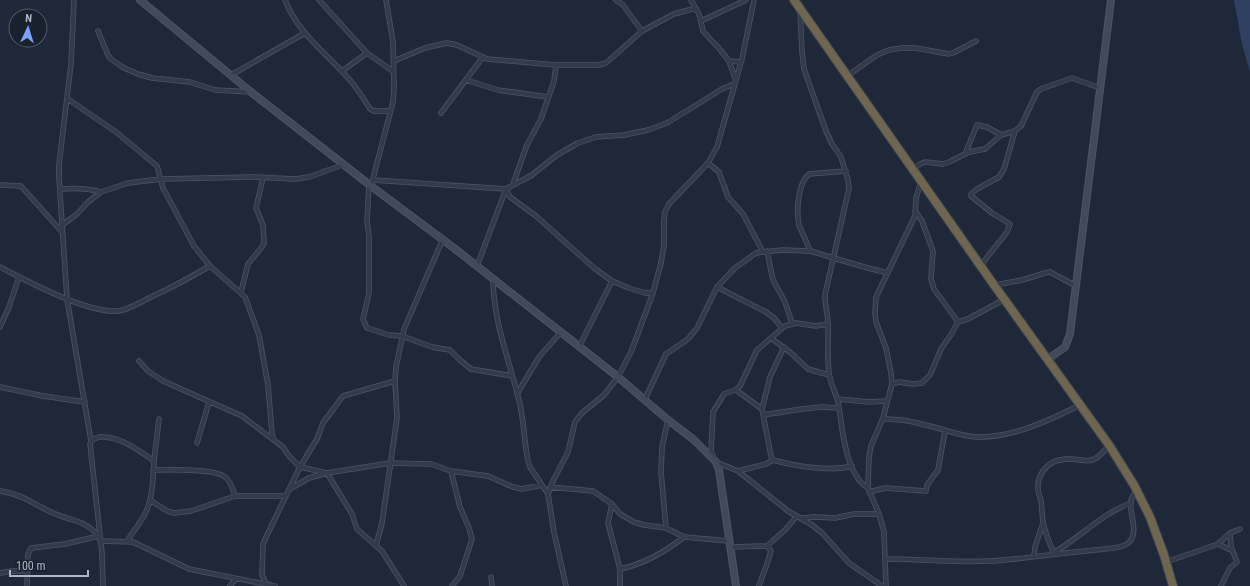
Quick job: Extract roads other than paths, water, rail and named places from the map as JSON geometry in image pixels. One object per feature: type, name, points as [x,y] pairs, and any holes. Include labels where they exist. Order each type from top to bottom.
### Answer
[{"type":"highway","points":[[794,0],[994,285],[1109,445],[1138,491],[1150,517],[1173,586]]},
{"type":"street","points":[[74,0],[72,64],[59,164],[62,232],[67,299],[91,440],[90,444],[100,538],[103,586]]},
{"type":"street","points":[[140,0],[251,92],[371,183],[618,377],[668,420],[693,439],[716,462],[738,471],[797,516],[802,518],[822,533],[849,563],[882,586]]},
{"type":"street","points":[[285,0],[290,12],[305,33],[350,80],[370,109],[374,111],[390,111]]},
{"type":"street","points":[[319,0],[367,53],[394,72]]},
{"type":"street","points":[[386,0],[393,42],[394,88],[390,111],[371,183],[367,220],[369,244],[369,293],[363,319],[367,328],[389,335],[402,336],[425,345],[450,350],[471,369],[512,376]]},
{"type":"street","points":[[616,0],[623,5],[642,31]]},
{"type":"street","points":[[691,0],[696,8],[703,31],[729,61],[736,78]]},
{"type":"street","points":[[701,21],[746,0]]},
{"type":"street","points":[[548,494],[550,487],[568,452],[575,422],[582,413],[604,395],[618,377],[631,352],[653,293],[661,264],[664,245],[665,212],[669,204],[708,163],[717,147],[750,24],[754,0]]},
{"type":"street","points":[[1048,359],[1065,347],[1070,334],[1111,0]]},
{"type":"street","points":[[394,61],[425,48],[446,43],[457,45],[482,57],[556,65],[571,64],[592,66],[606,63],[642,31],[674,14],[696,8]]},
{"type":"street","points":[[800,8],[804,70],[826,131],[832,144],[841,157],[846,171],[849,188],[825,295],[825,309],[828,324],[829,375],[838,399],[843,438],[857,478],[869,490],[885,488],[926,491],[927,485],[934,478],[940,465],[945,431]]},
{"type":"street","points":[[98,31],[111,59],[124,68],[138,74],[152,78],[190,82],[214,90],[251,92]]},
{"type":"street","points":[[231,75],[305,33]]},
{"type":"street","points":[[848,76],[877,55],[889,50],[914,48],[949,54],[976,41]]},
{"type":"street","points":[[342,71],[367,53]]},
{"type":"street","points":[[441,113],[482,57]]},
{"type":"street","points":[[729,61],[740,62]]},
{"type":"street","points":[[514,184],[527,145],[540,119],[554,81],[556,65]]},
{"type":"street","points":[[913,169],[926,162],[943,164],[975,150],[985,149],[1001,135],[1014,131],[1021,126],[1037,92],[1041,89],[1072,78],[1100,88]]},
{"type":"street","points":[[466,80],[498,90],[548,97]]},
{"type":"street","points":[[371,183],[506,189],[532,175],[557,154],[578,143],[596,137],[624,135],[648,130],[667,123],[722,89],[734,84]]},
{"type":"street","points":[[68,99],[116,132],[157,166],[163,188],[188,236],[210,266],[241,292],[259,335],[267,379],[270,419],[274,440]]},
{"type":"street","points":[[964,154],[977,125],[987,127],[1001,135]]},
{"type":"street","points":[[981,265],[1007,232],[1010,224],[992,213],[971,194],[985,184],[994,181],[999,177],[1004,169],[1014,131]]},
{"type":"street","points":[[708,163],[719,172],[728,197],[744,214],[765,251],[773,280],[785,302],[792,323]]},
{"type":"street","points":[[62,226],[101,192],[128,183],[161,179],[295,179],[309,177],[345,164]]},
{"type":"street","points":[[810,251],[799,224],[798,199],[801,187],[806,176],[809,174],[846,171]]},
{"type":"street","points":[[241,292],[248,264],[264,243],[262,225],[256,208],[262,178]]},
{"type":"street","points":[[886,586],[884,532],[879,514],[869,490],[869,457],[871,446],[884,418],[892,384],[886,348],[876,322],[876,297],[915,216],[916,198],[922,181]]},
{"type":"street","points":[[0,185],[21,186],[62,232]]},
{"type":"street","points":[[60,190],[76,188],[90,189],[101,192]]},
{"type":"street","points":[[506,189],[510,197],[536,216],[594,268],[612,281],[629,288],[653,293]]},
{"type":"street","points":[[477,266],[506,189]]},
{"type":"street","points":[[916,211],[922,221],[933,251],[932,279],[934,290],[958,322]]},
{"type":"street","points":[[376,546],[382,523],[397,418],[395,381],[396,366],[402,336],[443,239]]},
{"type":"street","points":[[645,399],[666,354],[688,339],[697,328],[717,287],[735,268],[756,253],[782,250],[810,251],[888,273]]},
{"type":"street","points":[[0,267],[18,278],[67,299],[94,308],[122,310],[182,282],[210,266]]},
{"type":"street","points":[[994,285],[1019,281],[1050,272],[1076,286]]},
{"type":"street","points":[[0,327],[9,307],[18,278]]},
{"type":"street","points":[[493,278],[494,303],[517,394],[528,461],[530,467],[548,494],[554,532],[566,586]]},
{"type":"street","points":[[579,347],[612,281]]},
{"type":"street","points":[[717,287],[766,312],[774,318],[782,328]]},
{"type":"street","points":[[892,384],[899,382],[913,384],[922,383],[930,374],[941,349],[958,322],[968,319],[1005,299]]},
{"type":"street","points":[[736,586],[723,491],[719,470],[711,452],[713,412],[717,403],[724,394],[736,390],[740,386],[757,350],[787,324],[812,324],[816,326],[828,324]]},
{"type":"street","points":[[517,394],[539,357],[561,332]]},
{"type":"street","points":[[771,338],[784,347],[808,369],[829,375]]},
{"type":"street","points":[[773,460],[762,409],[770,377],[784,347]]},
{"type":"street","points":[[139,361],[148,371],[163,381],[242,416],[283,447],[289,456],[300,467],[327,473],[352,514],[357,529],[385,555],[404,586]]},
{"type":"street","points":[[267,586],[262,576],[264,544],[300,467],[317,439],[323,423],[343,396],[395,381]]},
{"type":"street","points":[[0,387],[43,396],[84,402]]},
{"type":"street","points":[[736,390],[762,409]]},
{"type":"street","points":[[838,399],[864,402],[887,402]]},
{"type":"street","points":[[197,443],[209,402]]},
{"type":"street","points":[[884,418],[925,425],[975,437],[999,434],[1034,425],[1061,415],[1080,405]]},
{"type":"street","points":[[763,415],[821,407],[839,408]]},
{"type":"street","points":[[127,541],[144,516],[150,500],[159,419]]},
{"type":"street","points":[[666,528],[661,472],[662,446],[668,420]]},
{"type":"street","points":[[91,440],[102,436],[115,439],[140,450],[154,461]]},
{"type":"street","points":[[1054,553],[1043,523],[1038,488],[1042,474],[1048,465],[1060,460],[1095,460],[1109,445]]},
{"type":"street","points":[[738,471],[762,466],[773,460],[813,467],[845,468],[852,466]]},
{"type":"street","points":[[289,490],[309,478],[327,473],[390,463],[431,464],[451,471],[488,476],[513,487],[522,489],[542,485]]},
{"type":"street","points":[[153,470],[189,470],[225,476],[232,485],[236,496]]},
{"type":"street","points":[[451,471],[460,507],[472,539],[460,576],[452,586]]},
{"type":"street","points":[[550,487],[593,491],[612,504],[620,514],[634,522],[666,528],[684,537],[730,544],[767,546],[785,530],[797,516]]},
{"type":"street","points":[[0,491],[19,495],[58,515],[80,521],[92,529],[100,538]]},
{"type":"street","points":[[885,559],[938,562],[978,561],[1108,548],[1127,544],[1133,536],[1134,531],[1131,503],[1133,495],[1138,491]]},
{"type":"street","points":[[150,500],[167,511],[174,513],[191,511],[236,496],[286,496]]},
{"type":"street","points":[[1054,553],[1108,515],[1131,503]]},
{"type":"street","points":[[612,504],[608,523],[620,569],[620,586]]},
{"type":"street","points":[[802,518],[835,518],[854,514],[879,514]]},
{"type":"street","points":[[1034,556],[1043,523]]},
{"type":"street","points":[[1166,563],[1218,544],[1230,533],[1240,529]]},
{"type":"street","points":[[1221,586],[1230,568],[1237,562],[1233,551],[1230,533]]},
{"type":"street","points":[[620,569],[650,560],[684,537]]},
{"type":"street","points":[[27,586],[28,554],[31,548],[100,538],[127,541],[141,545],[162,557],[189,569],[267,586],[275,586]]},
{"type":"street","points":[[1218,544],[1233,551]]},
{"type":"street","points":[[759,586],[771,551],[767,546]]},
{"type":"street","points":[[0,573],[28,571]]},
{"type":"street","points":[[491,577],[492,586]]},
{"type":"street","points":[[230,586],[236,579]]},
{"type":"water","points":[[1234,0],[1250,0],[1250,72],[1242,44]]}]
